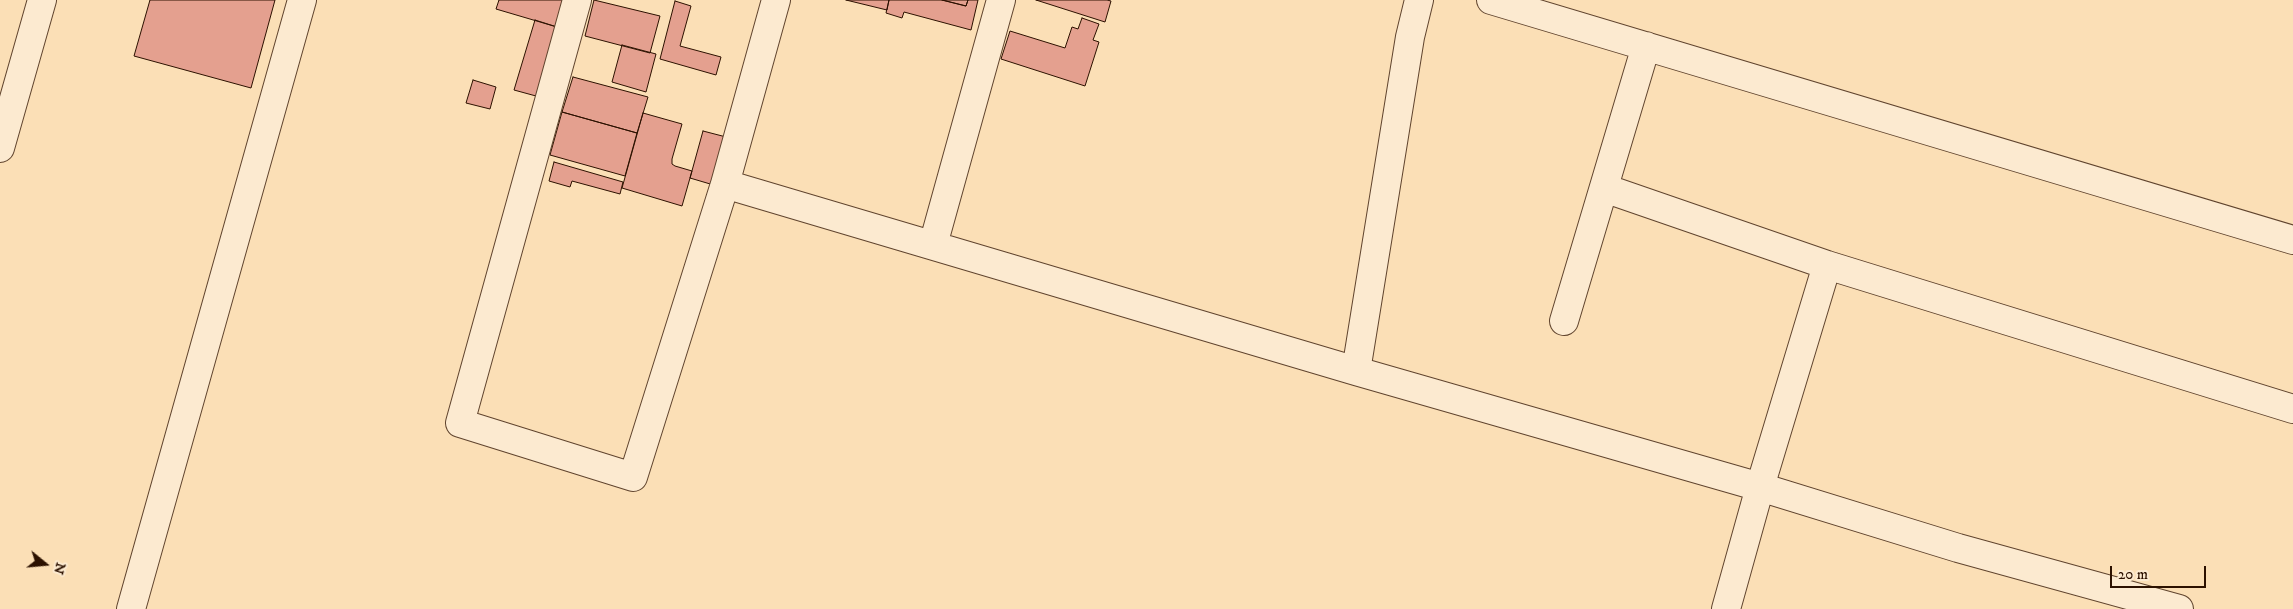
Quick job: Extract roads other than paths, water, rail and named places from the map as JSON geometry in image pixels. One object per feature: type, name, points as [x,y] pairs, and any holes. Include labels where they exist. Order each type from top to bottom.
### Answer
[{"type":"street","points":[[0,148],[42,0]]},
{"type":"street","points":[[131,609],[302,0]]},
{"type":"street","points":[[577,0],[460,423],[633,478],[724,184],[776,0]]},
{"type":"street","points":[[933,245],[1001,0]]},
{"type":"street","points":[[1356,371],[1410,37],[1419,0]]},
{"type":"street","points":[[1491,0],[2293,240]]},
{"type":"street","points":[[1564,321],[1646,46]]},
{"type":"street","points":[[724,184],[1356,371],[1760,486],[1958,548],[2178,609]]},
{"type":"street","points":[[1604,188],[1827,265],[2293,409]]},
{"type":"street","points":[[1726,609],[1760,486],[1827,265]]}]
